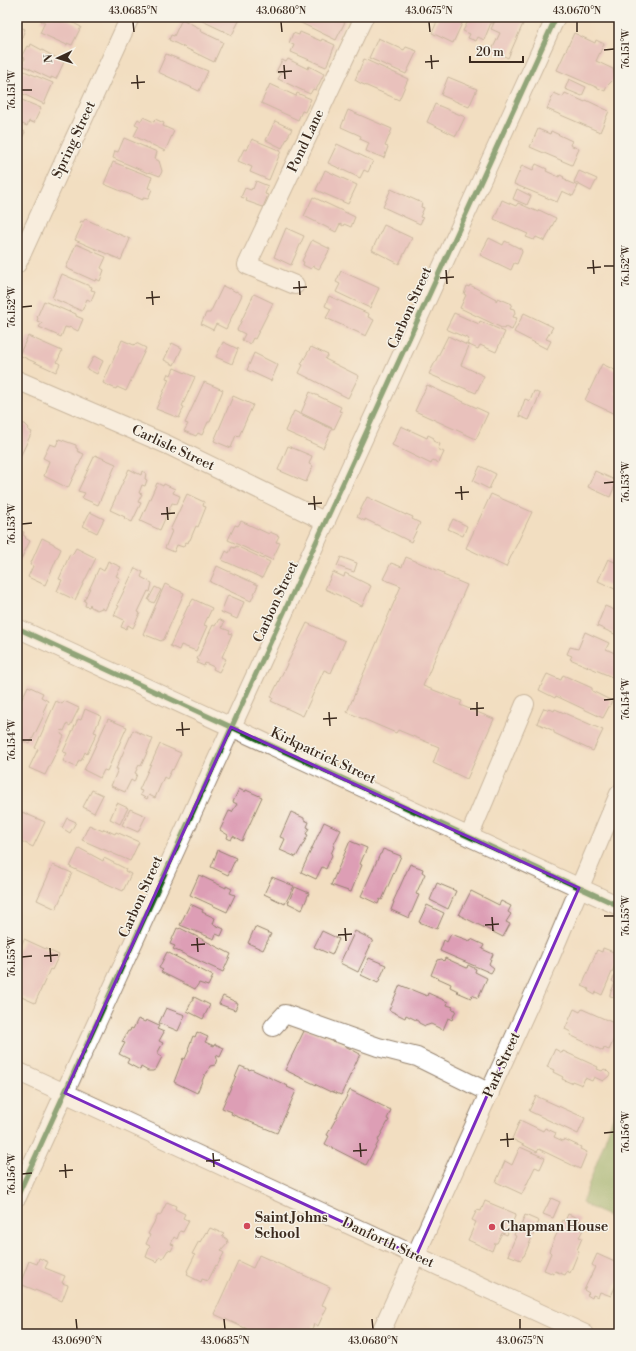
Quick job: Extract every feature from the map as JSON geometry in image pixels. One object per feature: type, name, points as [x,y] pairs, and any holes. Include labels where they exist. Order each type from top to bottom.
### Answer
[{"type":"street","name":"Spring Street","points":[[17,264],[130,17]]},
{"type":"street","name":"Pond Lane","points":[[295,285],[247,265],[364,17]]},
{"type":"street","name":"Carbon Street","points":[[17,1197],[556,17]]},
{"type":"street","name":"Carlisle Street","points":[[17,380],[168,445],[326,522]]},
{"type":"street","name":"Kirkpatrick Street","points":[[17,628],[619,906]]},
{"type":"street","points":[[468,837],[525,704]]},
{"type":"street","name":"Park Street","points":[[380,1334],[547,966],[619,794]]},
{"type":"street","points":[[272,1027],[285,1014],[378,1048],[416,1057],[490,1093]]},
{"type":"street","name":"Danforth Street","points":[[17,1071],[585,1334]]},
{"type":"highlighted area","points":[[231,727],[579,888],[416,1256],[65,1093]]},
{"type":"green space","points":[[619,1101],[619,1222],[582,1203]]},
{"type":"building","points":[[43,17],[62,17],[81,27],[72,45],[67,43],[67,45],[40,33],[45,22],[41,21]]},
{"type":"building","points":[[194,17],[241,17],[232,35]]},
{"type":"building","points":[[299,17],[339,17],[346,20],[336,40],[297,21]]},
{"type":"building","points":[[439,17],[465,17],[453,43],[432,33]]},
{"type":"building","points":[[470,17],[496,17],[493,24],[491,23],[484,40],[478,37],[476,41],[468,38],[470,34],[463,31]]},
{"type":"building","points":[[497,17],[526,17],[508,58],[492,50],[500,33],[491,29]]},
{"type":"building","points":[[182,19],[201,29],[200,31],[223,42],[214,62],[169,40],[171,35],[174,36]]},
{"type":"building","points":[[17,26],[25,29],[21,40],[17,38]]},
{"type":"building","points":[[300,32],[335,45],[326,67],[291,52],[294,45],[289,43],[293,33],[299,35]]},
{"type":"building","points":[[574,33],[595,43],[596,40],[604,44],[596,61],[613,69],[615,78],[607,86],[605,91],[557,70]]},
{"type":"building","points":[[378,38],[404,50],[406,47],[417,51],[406,74],[369,58]]},
{"type":"building","points":[[31,44],[64,62],[56,79],[51,77],[51,79],[22,65],[25,58],[21,57],[27,46],[30,47]]},
{"type":"building","points":[[166,54],[208,71],[199,91],[158,72]]},
{"type":"building","points":[[288,59],[308,69],[309,66],[324,74],[316,90],[313,89],[310,94],[278,79],[281,74],[276,72],[282,60],[286,62]]},
{"type":"building","points":[[364,59],[408,79],[399,100],[355,80]]},
{"type":"building","points":[[17,68],[53,83],[44,104],[17,91]]},
{"type":"building","points":[[448,77],[477,89],[469,107],[441,95]]},
{"type":"building","points":[[569,79],[586,87],[582,96],[565,89]]},
{"type":"building","points":[[270,84],[296,96],[297,93],[311,99],[305,112],[302,111],[298,120],[261,103]]},
{"type":"building","points":[[554,93],[563,97],[565,93],[585,102],[586,100],[609,111],[600,132],[547,109]]},
{"type":"building","points":[[17,98],[41,108],[34,123],[29,121],[27,126],[17,122]]},
{"type":"building","points":[[435,104],[465,117],[456,136],[427,122]]},
{"type":"building","points":[[348,110],[392,129],[385,146],[388,147],[384,158],[366,151],[369,143],[360,139],[361,136],[341,127]]},
{"type":"building","points":[[143,117],[154,122],[155,119],[164,123],[163,126],[174,131],[165,151],[134,136],[139,126],[135,124],[138,119],[141,121]]},
{"type":"building","points":[[275,121],[292,129],[282,148],[266,140]]},
{"type":"building","points":[[17,128],[25,132],[17,148]]},
{"type":"building","points":[[538,129],[550,134],[551,131],[572,141],[570,145],[579,149],[572,165],[530,147]]},
{"type":"building","points":[[124,138],[157,152],[155,159],[159,161],[162,171],[160,176],[149,172],[148,173],[113,158],[115,151],[118,152]]},
{"type":"building","points":[[252,139],[281,151],[269,180],[250,172],[252,167],[238,161],[244,149],[247,150]]},
{"type":"building","points":[[337,144],[373,161],[368,172],[364,170],[360,178],[328,163]]},
{"type":"building","points":[[113,162],[152,177],[148,188],[152,189],[148,199],[143,198],[143,200],[104,184]]},
{"type":"building","points":[[536,164],[547,169],[546,171],[559,177],[560,175],[567,180],[566,181],[578,186],[573,196],[562,191],[557,202],[514,184],[522,165],[533,170]]},
{"type":"building","points":[[325,170],[357,185],[348,204],[316,190]]},
{"type":"building","points":[[579,171],[597,179],[591,191],[574,182]]},
{"type":"building","points":[[256,181],[268,186],[265,194],[268,195],[263,207],[246,201],[247,199],[241,197],[245,188],[251,190],[252,188],[253,189]]},
{"type":"building","points":[[391,189],[422,203],[421,207],[424,208],[420,217],[423,218],[420,224],[383,207]]},
{"type":"building","points":[[517,189],[531,196],[527,205],[513,199]]},
{"type":"building","points":[[313,197],[355,217],[351,227],[340,224],[336,232],[304,216]]},
{"type":"building","points":[[502,200],[516,206],[518,203],[538,212],[539,210],[556,218],[545,241],[536,237],[534,240],[526,237],[528,234],[494,219]]},
{"type":"building","points":[[85,219],[130,239],[121,260],[75,240],[82,225],[80,223]]},
{"type":"building","points":[[384,225],[412,238],[399,264],[372,250]]},
{"type":"building","points":[[286,228],[304,236],[291,265],[274,257]]},
{"type":"building","points":[[489,238],[503,245],[505,241],[521,249],[522,252],[517,264],[514,263],[511,270],[480,255]]},
{"type":"building","points":[[312,240],[330,249],[319,269],[313,266],[311,269],[303,265],[304,262],[302,261]]},
{"type":"building","points":[[76,244],[106,257],[101,268],[104,270],[100,281],[96,279],[95,281],[66,268]]},
{"type":"building","points":[[341,271],[379,288],[370,308],[336,292],[340,284],[336,282]]},
{"type":"building","points":[[62,274],[92,287],[91,290],[95,291],[91,301],[87,299],[82,311],[52,298]]},
{"type":"building","points":[[470,285],[496,299],[496,301],[498,298],[512,304],[510,308],[514,309],[515,313],[513,317],[517,318],[512,330],[505,327],[504,329],[460,308],[466,295],[464,294],[467,286],[469,287]]},
{"type":"building","points":[[223,286],[242,295],[226,329],[216,324],[213,330],[201,324],[206,313],[210,313]]},
{"type":"building","points":[[254,294],[273,303],[255,339],[253,338],[250,344],[242,340],[245,334],[237,330]]},
{"type":"building","points":[[329,296],[369,314],[368,317],[374,320],[366,336],[326,318],[331,309],[325,306]]},
{"type":"building","points":[[44,301],[76,314],[76,316],[83,319],[78,331],[70,327],[65,327],[61,337],[39,327],[42,323],[37,321],[37,317]]},
{"type":"building","points":[[454,313],[479,324],[480,321],[505,332],[496,352],[480,345],[478,349],[467,344],[469,339],[446,329]]},
{"type":"building","points":[[524,313],[553,327],[546,339],[551,341],[547,349],[514,332]]},
{"type":"building","points":[[28,336],[62,351],[57,362],[60,364],[56,372],[19,355]]},
{"type":"building","points":[[448,336],[469,346],[461,365],[484,376],[476,393],[429,374]]},
{"type":"building","points":[[122,340],[134,345],[136,343],[146,348],[126,391],[117,387],[116,389],[103,383]]},
{"type":"building","points":[[223,342],[238,349],[232,364],[216,357]]},
{"type":"building","points":[[172,343],[182,348],[174,365],[164,360]]},
{"type":"building","points":[[311,347],[328,355],[325,359],[359,376],[348,398],[299,373],[303,365],[301,364]]},
{"type":"building","points":[[254,353],[278,365],[271,381],[247,370]]},
{"type":"building","points":[[94,356],[103,361],[97,374],[87,369]]},
{"type":"building","points":[[602,364],[619,372],[619,385],[615,393],[619,394],[619,416],[585,400]]},
{"type":"building","points":[[174,368],[195,377],[182,406],[184,407],[179,418],[156,409],[169,379],[166,378],[168,373],[171,375]]},
{"type":"building","points":[[204,382],[223,390],[210,422],[208,422],[202,435],[198,433],[196,436],[184,431],[188,424],[185,423]]},
{"type":"building","points":[[427,385],[488,413],[476,439],[415,411]]},
{"type":"building","points":[[534,391],[540,394],[529,420],[519,416],[525,399],[530,401]]},
{"type":"building","points":[[310,392],[341,407],[339,411],[342,412],[334,429],[301,413]]},
{"type":"building","points":[[233,396],[253,405],[239,436],[236,435],[231,448],[214,441]]},
{"type":"building","points":[[294,411],[332,429],[323,448],[285,431]]},
{"type":"building","points":[[17,419],[19,420],[18,423],[25,424],[29,428],[28,430],[32,432],[17,463]]},
{"type":"building","points":[[401,426],[427,438],[428,435],[434,438],[433,441],[440,444],[438,449],[444,452],[439,463],[433,460],[431,464],[392,445]]},
{"type":"building","points":[[59,439],[76,445],[76,448],[78,449],[77,451],[84,454],[68,488],[44,476],[49,461],[43,458],[50,444],[56,446]]},
{"type":"building","points":[[288,446],[312,456],[309,464],[313,466],[306,482],[278,470]]},
{"type":"building","points":[[95,455],[116,464],[98,505],[82,498],[85,493],[78,491]]},
{"type":"building","points":[[480,466],[496,474],[489,489],[473,481]]},
{"type":"building","points":[[129,469],[141,475],[142,471],[146,473],[145,479],[147,480],[145,486],[142,485],[139,493],[142,494],[138,502],[141,503],[132,522],[110,510]]},
{"type":"building","points":[[595,471],[617,481],[610,497],[588,487]]},
{"type":"building","points":[[157,483],[163,486],[164,484],[175,489],[173,493],[180,496],[177,504],[172,503],[160,530],[140,521]]},
{"type":"building","points":[[187,494],[204,502],[203,506],[206,507],[198,527],[196,526],[188,543],[186,542],[183,547],[177,545],[174,552],[165,548],[172,531],[170,530]]},
{"type":"building","points":[[491,494],[532,512],[506,567],[466,548]]},
{"type":"building","points":[[367,497],[413,517],[412,519],[420,523],[411,542],[365,519],[365,521],[357,517]]},
{"type":"building","points":[[90,512],[104,519],[97,533],[83,526]]},
{"type":"building","points":[[453,519],[467,526],[463,536],[448,529]]},
{"type":"building","points":[[241,521],[269,534],[270,532],[279,536],[276,542],[280,543],[272,560],[228,540],[235,525],[238,526]]},
{"type":"building","points":[[20,531],[24,532],[23,535],[26,537],[25,538],[30,541],[20,561],[17,559],[17,532],[19,533]]},
{"type":"building","points":[[42,538],[61,549],[45,585],[28,577],[33,566],[30,565]]},
{"type":"building","points":[[236,546],[270,562],[262,578],[222,560],[226,551],[229,553],[232,547],[235,548]]},
{"type":"building","points":[[76,548],[96,558],[75,600],[57,591],[62,580],[59,579],[70,554],[72,555]]},
{"type":"building","points":[[341,557],[357,563],[354,572],[337,566]]},
{"type":"building","points":[[406,557],[444,573],[443,575],[467,585],[423,686],[462,701],[460,705],[494,719],[467,779],[433,763],[439,747],[398,730],[396,733],[347,712],[401,586],[383,579],[391,563],[402,567]]},
{"type":"building","points":[[608,559],[619,564],[619,591],[598,581]]},
{"type":"building","points":[[108,561],[121,567],[116,576],[120,578],[105,610],[102,608],[97,610],[91,607],[90,604],[89,607],[85,606],[86,602],[84,601],[99,568],[104,571]]},
{"type":"building","points":[[217,566],[258,585],[251,601],[210,582]]},
{"type":"building","points":[[135,568],[143,572],[141,577],[152,583],[150,592],[148,591],[138,612],[140,613],[133,628],[128,625],[126,629],[121,627],[124,620],[114,615],[119,606],[117,605]]},
{"type":"building","points":[[333,572],[344,577],[345,573],[371,586],[362,606],[325,589]]},
{"type":"building","points":[[165,584],[184,593],[164,639],[161,641],[143,634]]},
{"type":"building","points":[[155,587],[161,590],[154,603],[148,600]]},
{"type":"building","points":[[228,595],[244,602],[237,619],[221,612]]},
{"type":"building","points":[[193,599],[212,608],[204,625],[207,626],[196,651],[181,645],[179,650],[170,646],[188,606]]},
{"type":"building","points":[[605,606],[619,612],[619,636],[597,626]]},
{"type":"building","points":[[219,619],[224,622],[222,628],[230,631],[229,633],[232,634],[222,657],[226,659],[219,672],[213,669],[214,667],[205,663],[204,666],[197,663],[199,660],[197,659],[213,625],[215,626]]},
{"type":"building","points":[[307,623],[345,641],[331,673],[324,670],[303,716],[271,701],[273,698],[271,697]]},
{"type":"building","points":[[585,632],[609,643],[606,649],[619,655],[619,680],[570,659],[572,656],[567,654],[570,647],[578,649]]},
{"type":"building","points":[[547,674],[561,680],[563,675],[592,688],[592,691],[612,701],[603,718],[556,696],[555,698],[539,690]]},
{"type":"building","points":[[28,686],[43,693],[41,697],[48,701],[43,712],[45,713],[30,744],[17,738],[17,713]]},
{"type":"building","points":[[56,701],[62,704],[64,701],[79,708],[70,726],[67,724],[64,731],[62,730],[61,734],[64,736],[45,775],[29,768],[38,749],[35,748]]},
{"type":"building","points":[[544,708],[554,711],[555,709],[603,730],[593,751],[554,733],[554,731],[537,723]]},
{"type":"building","points":[[85,709],[101,716],[94,732],[97,733],[87,754],[85,752],[81,761],[79,760],[76,767],[63,761],[67,753],[63,752],[78,719],[81,720]]},
{"type":"building","points":[[108,719],[127,727],[107,771],[104,770],[100,778],[84,770]]},
{"type":"building","points":[[133,730],[153,739],[141,766],[139,765],[135,773],[137,774],[134,782],[131,780],[125,792],[111,786],[118,769],[116,769]]},
{"type":"building","points":[[160,744],[181,753],[167,779],[164,777],[155,798],[149,795],[147,799],[140,795],[142,791],[139,790]]},
{"type":"building","points":[[239,789],[245,792],[246,790],[262,797],[242,841],[233,836],[231,840],[227,838],[228,835],[220,830],[229,811],[232,812],[237,804],[233,802]]},
{"type":"building","points":[[92,790],[103,795],[94,813],[83,807]]},
{"type":"building","points":[[117,803],[128,808],[120,824],[110,819]]},
{"type":"building","points":[[130,809],[146,816],[138,832],[122,825]]},
{"type":"building","points":[[17,810],[45,822],[33,847],[17,839]]},
{"type":"building","points":[[291,812],[309,822],[307,827],[309,828],[306,834],[308,835],[296,857],[280,850],[285,839],[280,837]]},
{"type":"building","points":[[67,818],[76,822],[70,833],[62,828]]},
{"type":"building","points":[[324,822],[341,830],[333,846],[332,855],[326,869],[322,867],[316,879],[301,872]]},
{"type":"building","points":[[89,825],[103,831],[104,829],[115,834],[116,832],[139,842],[130,861],[82,840]]},
{"type":"building","points":[[350,841],[367,848],[351,892],[331,885]]},
{"type":"building","points":[[79,848],[103,861],[104,858],[126,869],[125,871],[131,874],[123,891],[70,867]]},
{"type":"building","points":[[383,849],[401,856],[382,900],[380,899],[378,904],[361,896]]},
{"type":"building","points":[[218,850],[236,858],[228,875],[211,867]]},
{"type":"building","points":[[410,864],[423,869],[422,872],[425,874],[416,894],[419,895],[409,918],[391,910],[393,902]]},
{"type":"building","points":[[53,865],[72,873],[56,909],[37,900]]},
{"type":"building","points":[[199,875],[226,888],[226,886],[232,889],[230,893],[235,895],[227,912],[190,895]]},
{"type":"building","points":[[272,877],[294,886],[285,904],[264,894]]},
{"type":"building","points":[[437,883],[456,891],[448,909],[430,900]]},
{"type":"building","points":[[295,887],[309,893],[302,910],[288,903]]},
{"type":"building","points":[[471,891],[499,905],[501,901],[511,906],[508,912],[511,914],[506,922],[510,924],[503,937],[459,915]]},
{"type":"building","points":[[190,904],[215,918],[213,924],[224,929],[221,936],[216,934],[214,939],[180,925]]},
{"type":"building","points":[[427,905],[444,913],[437,929],[419,922]]},
{"type":"building","points":[[255,927],[271,934],[263,950],[248,943]]},
{"type":"building","points":[[177,928],[180,928],[231,954],[223,972],[173,949],[175,946],[170,944]]},
{"type":"building","points":[[322,931],[339,939],[332,955],[314,947]]},
{"type":"building","points":[[355,931],[373,940],[358,972],[340,963]]},
{"type":"building","points":[[451,934],[470,941],[471,939],[484,945],[482,949],[493,954],[489,964],[494,968],[491,973],[440,951],[444,940],[447,942]]},
{"type":"building","points":[[24,939],[59,955],[52,970],[50,969],[35,1003],[17,995],[17,954]]},
{"type":"building","points":[[603,948],[619,954],[619,956],[602,995],[596,992],[595,995],[588,991],[589,989],[582,986],[597,950],[602,952]]},
{"type":"building","points":[[167,952],[213,976],[208,986],[199,983],[195,989],[161,972],[163,970],[159,968]]},
{"type":"building","points":[[369,958],[386,965],[378,983],[361,975]]},
{"type":"building","points":[[445,958],[467,968],[468,965],[476,969],[475,972],[487,978],[478,998],[472,995],[471,998],[457,992],[458,991],[450,987],[451,984],[431,975],[437,960],[442,959],[444,961]]},
{"type":"building","points":[[618,969],[619,998],[610,996],[615,983],[612,981]]},
{"type":"building","points":[[400,985],[427,996],[428,993],[448,1002],[447,1005],[456,1010],[452,1020],[448,1018],[443,1030],[431,1024],[425,1026],[406,1015],[405,1018],[389,1010]]},
{"type":"building","points":[[223,996],[238,1003],[235,1010],[219,1004]]},
{"type":"building","points":[[194,997],[210,1005],[203,1019],[187,1011]]},
{"type":"building","points":[[166,1008],[185,1015],[178,1031],[159,1023]]},
{"type":"building","points":[[574,1009],[580,1012],[582,1009],[616,1024],[615,1026],[619,1028],[609,1050],[604,1048],[603,1051],[570,1035],[571,1032],[565,1029]]},
{"type":"building","points":[[138,1019],[145,1022],[146,1020],[159,1026],[157,1029],[164,1032],[159,1041],[163,1043],[158,1052],[158,1055],[162,1057],[156,1069],[153,1071],[148,1071],[141,1067],[140,1070],[127,1063],[129,1059],[119,1054],[125,1043],[122,1042],[128,1031],[130,1031],[131,1028],[133,1029]]},
{"type":"building","points":[[305,1029],[335,1042],[336,1041],[360,1054],[341,1095],[331,1092],[285,1070]]},
{"type":"building","points":[[197,1032],[208,1037],[205,1042],[224,1048],[220,1057],[216,1055],[217,1059],[215,1065],[210,1066],[197,1093],[174,1082],[183,1058],[185,1059],[189,1050],[188,1049],[193,1036],[195,1037]]},
{"type":"building","points":[[555,1049],[562,1053],[563,1051],[598,1067],[597,1069],[602,1071],[604,1069],[610,1074],[603,1081],[594,1077],[592,1081],[585,1078],[582,1085],[572,1081],[571,1083],[562,1079],[563,1077],[547,1067]]},
{"type":"building","points":[[240,1066],[250,1070],[251,1069],[296,1091],[277,1133],[231,1114],[232,1112],[222,1108]]},
{"type":"building","points":[[350,1090],[391,1110],[387,1119],[389,1120],[366,1165],[325,1144],[329,1136],[327,1135]]},
{"type":"building","points":[[536,1096],[585,1118],[578,1134],[529,1111]]},
{"type":"building","points":[[520,1120],[543,1131],[545,1128],[556,1133],[554,1137],[563,1141],[564,1139],[581,1147],[580,1149],[587,1152],[580,1169],[539,1149],[537,1152],[512,1139]]},
{"type":"building","points":[[520,1147],[545,1158],[540,1169],[535,1167],[522,1194],[496,1182],[505,1161],[512,1165]]},
{"type":"building","points":[[551,1198],[560,1202],[553,1218],[543,1214]]},
{"type":"building","name":"Chapman House","points":[[485,1201],[516,1214],[507,1235],[502,1233],[497,1243],[495,1243],[492,1251],[468,1240],[476,1222],[472,1220],[477,1210],[481,1211]]},
{"type":"building","points":[[167,1202],[176,1206],[175,1209],[185,1214],[183,1218],[189,1221],[183,1232],[180,1231],[177,1239],[174,1237],[171,1244],[174,1245],[171,1251],[168,1250],[163,1258],[160,1257],[157,1262],[146,1257],[150,1246],[146,1244],[150,1235],[148,1234]]},
{"type":"building","points":[[568,1214],[580,1219],[576,1227],[583,1230],[579,1237],[582,1238],[577,1250],[579,1251],[570,1273],[567,1271],[565,1275],[555,1271],[554,1274],[544,1270],[551,1253],[549,1251],[563,1220],[565,1221]]},
{"type":"building","points":[[525,1215],[539,1221],[521,1260],[508,1255],[516,1236],[514,1235],[516,1230],[519,1231]]},
{"type":"building","points":[[210,1228],[224,1234],[222,1236],[227,1239],[228,1243],[221,1251],[224,1253],[208,1281],[202,1279],[201,1282],[187,1275],[187,1271],[195,1255],[192,1254],[199,1241],[200,1242]]},
{"type":"building","points":[[597,1254],[619,1264],[619,1279],[611,1296],[600,1292],[598,1297],[593,1295],[592,1298],[587,1295],[589,1293],[584,1290],[595,1267],[592,1265]]},
{"type":"building","points":[[259,1255],[330,1287],[322,1305],[327,1307],[318,1326],[314,1324],[310,1334],[244,1334],[247,1329],[214,1314],[238,1261],[253,1268]]},
{"type":"building","points":[[39,1258],[48,1262],[45,1268],[65,1276],[62,1283],[68,1285],[62,1301],[20,1284],[29,1261],[37,1264]]},
{"type":"building","points":[[435,1329],[446,1334],[433,1334]]},
{"type":"cycle path","points":[[17,1197],[556,17]]},
{"type":"cycle path","points":[[17,628],[619,906]]},
{"type":"place","name":"Saint Johns School","points":[[247,1226]]},
{"type":"place","name":"Chapman House","points":[[492,1227]]}]
